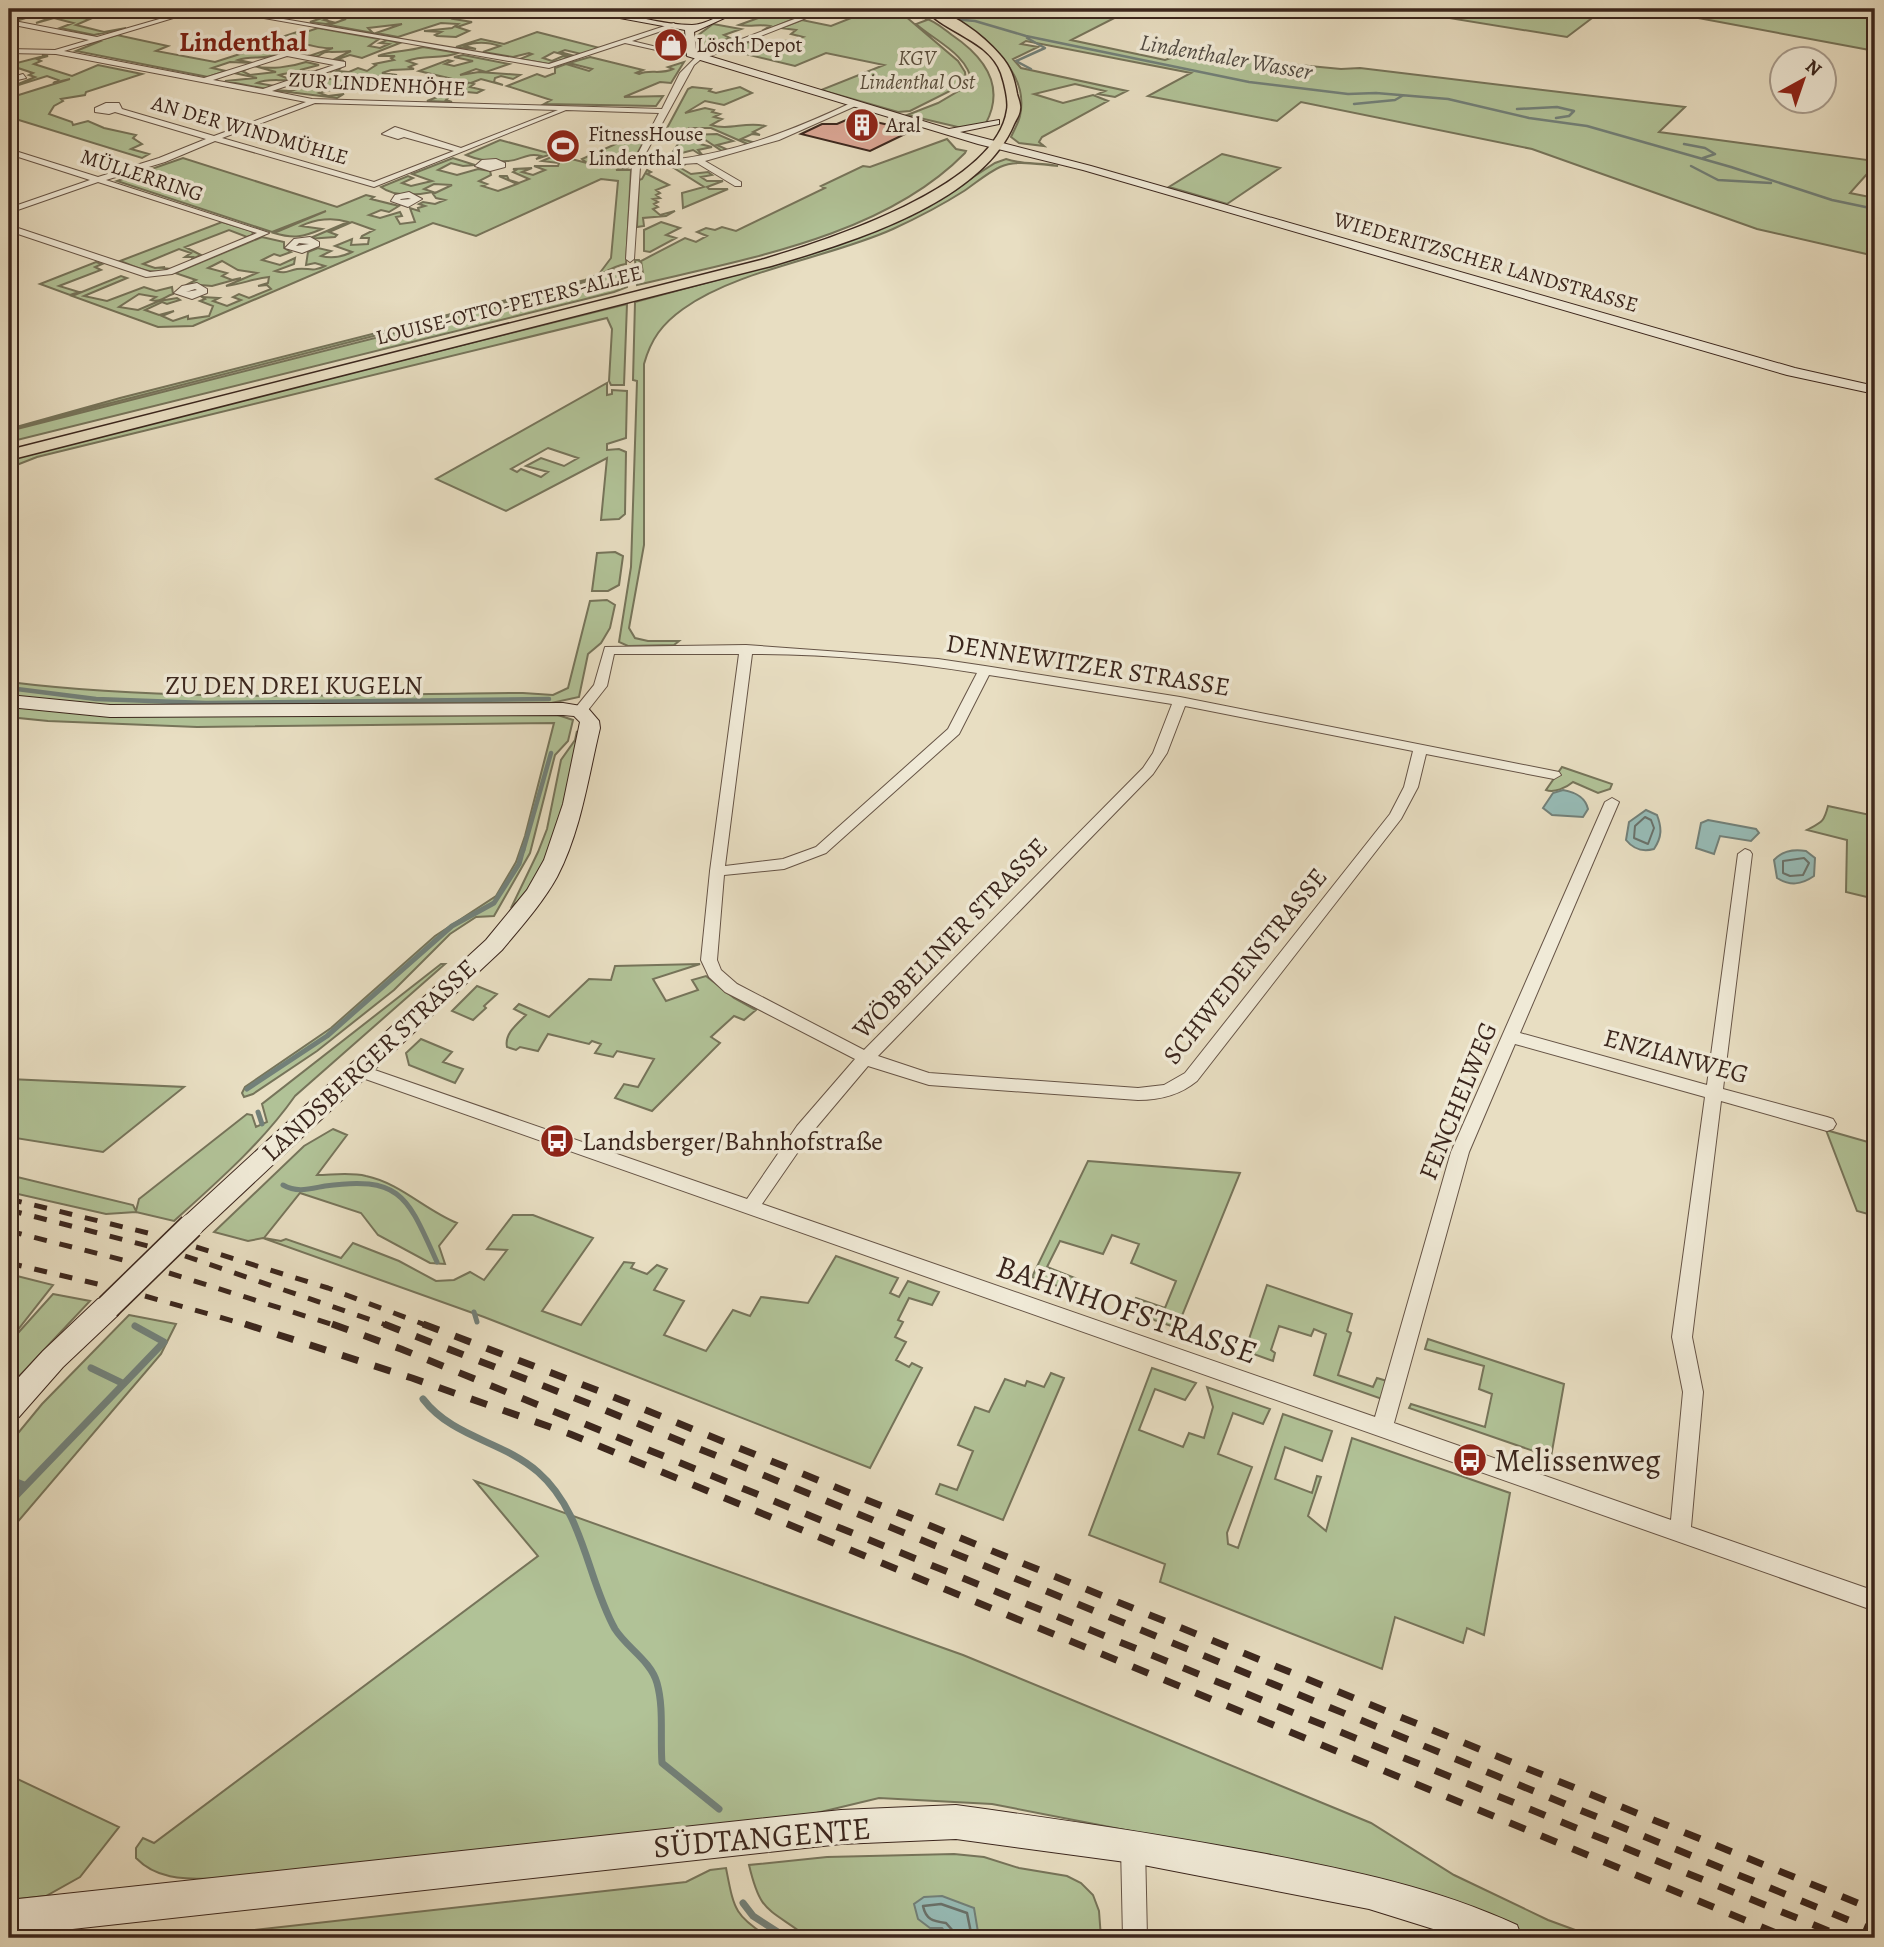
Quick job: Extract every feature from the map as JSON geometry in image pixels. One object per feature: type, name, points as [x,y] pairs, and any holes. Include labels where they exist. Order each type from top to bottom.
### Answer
[{"type":"main road","points":[[918,9],[936,16],[985,46],[1006,71],[1013,89],[1014,115],[991,142]]},
{"type":"main road","points":[[936,16],[987,61],[999,82],[991,142]]},
{"type":"main road","name":"LOUISE-OTTO-PETERS-ALLEE","points":[[9,445],[799,254],[861,232],[928,200],[954,184],[978,163],[991,142]]},
{"type":"main road","name":"LOUISE-OTTO-PETERS-ALLEE","points":[[9,455],[631,294],[789,249],[858,225],[914,198],[991,142]]},
{"type":"street","points":[[56,52],[200,9]]},
{"type":"street","points":[[215,9],[546,66],[674,25]]},
{"type":"street","points":[[576,9],[693,28]]},
{"type":"street","points":[[701,58],[691,54],[689,31],[740,9]]},
{"type":"street","points":[[631,259],[636,165],[691,63],[826,9]]},
{"type":"street","points":[[9,22],[96,39]]},
{"type":"street","points":[[627,42],[683,54]]},
{"type":"street","name":"ZUR LINDENHÖHE","points":[[9,51],[56,52],[312,102],[664,111]]},
{"type":"street","points":[[202,81],[286,54],[342,64],[260,92]]},
{"type":"street","name":"WIEDERITZSCHER LANDSTRASSE","points":[[701,58],[860,106],[1792,372],[1875,390]]},
{"type":"street","points":[[9,74],[23,76],[9,80]]},
{"type":"street","points":[[9,211],[137,166],[162,160],[179,151],[312,102]]},
{"type":"street","points":[[636,165],[698,160],[770,143],[860,106]]},
{"type":"street","name":"WIEDERITZSCHER LANDSTRASSE","points":[[860,106],[954,129],[1036,156],[1087,169]]},
{"type":"street","name":"AN DER WINDMÜHLE","points":[[116,110],[374,185],[568,109]]},
{"type":"street","points":[[954,129],[973,128],[996,110]]},
{"type":"street","points":[[405,135],[462,151]]},
{"type":"street","name":"MÜLLERRING","points":[[9,152],[279,238],[157,275]]},
{"type":"street","points":[[453,155],[482,163]]},
{"type":"street","points":[[978,163],[1006,157],[1036,156]]},
{"type":"street","points":[[698,160],[738,184]]},
{"type":"street","name":"AN DER WINDMÜHLE","points":[[374,185],[374,189],[398,197]]},
{"type":"street","points":[[9,228],[143,274],[157,275],[162,280],[185,288]]},
{"type":"street","name":"DENNEWITZER STRASSE","points":[[580,711],[600,686],[609,650],[746,649],[884,657],[1180,701],[1554,775]]},
{"type":"street","name":"SCHWEDENSTRASSE","points":[[746,649],[717,871],[709,960],[715,973],[731,988],[880,1065],[929,1079],[1138,1094],[1153,1094],[1181,1086],[1191,1077],[1396,816],[1411,787],[1421,747]]},
{"type":"street","points":[[717,871],[772,869],[802,861],[821,850],[954,731],[985,670]]},
{"type":"street","name":"ZU DEN DREI KUGELN","points":[[9,701],[123,711],[580,711]]},
{"type":"street","name":"WÖBBELINER STRASSE","points":[[750,1208],[803,1131],[867,1058],[1148,771],[1160,753],[1180,701]]},
{"type":"street","name":"LANDSBERGER STRASSE","points":[[9,1408],[53,1359],[191,1226],[494,945],[528,904],[547,876],[570,813],[590,728],[589,721],[580,711]]},
{"type":"street","name":"FENCHELWEG","points":[[1382,1429],[1460,1152],[1612,802]]},
{"type":"street","points":[[1680,1534],[1693,1392],[1682,1337],[1745,854]]},
{"type":"street","name":"ENZIANWEG","points":[[1511,1037],[1827,1125]]},
{"type":"street","name":"BAHNHOFSTRASSE","points":[[360,1071],[1875,1601]]},
{"type":"street","name":"SÜDTANGENTE","points":[[9,1917],[841,1827],[956,1822],[1133,1846],[1369,1891],[1474,1924],[1504,1938]]},
{"type":"street","points":[[1133,1846],[1135,1938]]},
{"type":"green space","points":[[52,9],[81,11],[69,16],[90,19],[76,25],[104,32],[126,28],[94,35],[60,28],[73,23],[54,18],[36,23],[64,13],[48,11],[16,21]]},
{"type":"green space","points":[[308,9],[381,9],[406,14],[423,9],[466,10],[460,13],[466,14],[454,19],[472,22],[457,27],[469,31],[456,37],[437,36],[435,35],[441,32],[424,31],[452,28],[458,24],[441,23],[398,37],[376,33],[402,24],[368,28],[373,33],[329,25],[346,19],[331,17],[324,20],[332,22],[326,24],[310,22],[334,14]]},
{"type":"green space","points":[[767,9],[798,11],[788,15],[806,14],[769,29],[765,29],[770,26],[739,25],[772,13],[782,13]]},
{"type":"green space","name":"KGV Lindenthal Ost","points":[[874,9],[905,10],[921,18],[905,16],[958,61],[965,72],[966,83],[910,111],[898,112],[821,90],[884,65],[826,53],[795,66],[729,50],[748,42],[774,49],[784,44],[773,42],[803,37],[791,34],[796,30],[781,28],[802,20],[831,26]]},
{"type":"green space","points":[[935,9],[1132,9],[1071,40],[1165,60],[1180,55],[1193,55],[1341,69],[1360,68],[1685,107],[1659,132],[1875,161],[1875,165],[1850,193],[1875,198],[1875,256],[1757,229],[1532,149],[1301,102],[1277,121],[1148,96],[1191,73],[1026,41],[1021,44],[1038,47],[1013,59],[1021,68],[1127,91],[1115,97],[1098,94],[1105,91],[1075,84],[1034,94],[1063,103],[1093,95],[1108,101],[1042,137],[1039,142],[1044,146],[1019,143],[1011,137],[1020,116],[1021,100],[1012,72],[992,49],[954,21],[963,19],[948,17]]},
{"type":"green space","points":[[1463,9],[1604,9],[1567,37],[1449,18]]},
{"type":"green space","points":[[1650,9],[1875,9],[1875,51]]},
{"type":"green space","points":[[924,18],[963,43],[982,62],[992,84],[993,96],[992,109],[986,123],[962,128],[907,115],[938,103],[972,83],[958,56],[916,24],[927,20]]},
{"type":"green space","points":[[713,24],[741,29],[724,35],[730,38],[719,42],[738,42],[719,50],[705,45],[699,46],[697,36]]},
{"type":"green space","points":[[318,28],[379,39],[369,46],[380,48],[389,44],[380,43],[387,40],[400,43],[362,58],[350,55],[338,59],[344,61],[331,61],[351,51],[325,52],[314,57],[309,56],[333,48],[295,44],[290,46],[300,48],[272,49],[268,50],[279,54],[238,60],[253,63],[230,62],[212,68],[226,71],[208,77],[76,51],[103,40],[86,44],[117,35],[168,46],[156,51],[215,62],[240,54],[236,52]]},
{"type":"green space","points":[[537,32],[600,48],[581,54],[565,50],[560,52],[575,56],[572,57],[554,52],[543,58],[552,61],[563,56],[569,58],[548,64],[520,59],[532,54],[529,53],[513,57],[483,52],[500,46],[491,44],[465,46],[476,49],[456,47],[481,39],[504,44]]},
{"type":"green space","points":[[423,47],[458,53],[407,61],[416,64],[409,67],[414,69],[382,73],[397,75],[393,76],[363,77],[364,81],[380,81],[370,84],[347,80],[348,82],[341,85],[345,88],[363,87],[319,93],[328,96],[344,94],[337,98],[272,90],[291,91],[307,86],[292,83],[308,85],[327,80],[342,75],[329,71],[341,68],[337,71],[349,72],[358,68],[367,71],[376,65],[374,64],[394,60],[391,58],[395,56],[378,56]]},
{"type":"green space","points":[[42,55],[48,56],[37,59],[41,61],[34,64],[72,76],[98,65],[142,74],[86,92],[85,95],[61,99],[63,101],[54,106],[49,114],[72,122],[73,125],[88,121],[104,128],[136,135],[133,138],[142,144],[131,149],[149,154],[142,158],[9,117],[9,98],[70,79],[53,83],[58,80],[47,76],[9,88],[35,77],[29,75],[33,73],[9,65],[44,56]]},
{"type":"green space","points":[[463,55],[509,64],[486,72],[476,69],[460,75],[479,72],[520,75],[513,79],[501,76],[495,78],[494,82],[503,85],[481,79],[471,83],[474,84],[470,87],[483,90],[477,93],[456,91],[445,97],[452,102],[427,101],[440,96],[430,93],[439,93],[469,83],[419,71],[448,60],[452,61],[445,64],[454,66],[473,61],[454,57]]},
{"type":"green space","points":[[590,57],[643,70],[636,73],[639,74],[669,71],[673,69],[668,67],[684,62],[671,83],[660,82],[624,97],[663,96],[656,106],[544,104],[551,100],[507,86],[537,74],[545,77],[555,73],[555,68],[566,64],[589,71],[592,69],[569,63]]},
{"type":"green space","points":[[306,62],[319,65],[300,70],[311,72],[279,75],[289,79],[299,78],[257,83],[275,86],[267,89],[225,81],[257,78],[234,73],[249,68],[242,71],[250,75],[276,72],[254,66],[280,67]]},
{"type":"green space","points":[[740,87],[752,93],[724,105],[705,101],[685,113],[705,108],[714,110],[712,112],[720,114],[714,117],[722,119],[711,125],[718,127],[765,126],[753,132],[760,135],[752,134],[741,139],[756,143],[752,146],[711,128],[689,128],[690,135],[717,134],[733,141],[717,145],[726,149],[722,151],[701,137],[693,139],[712,147],[698,150],[704,157],[693,150],[678,154],[685,160],[666,162],[686,132],[666,130],[688,89],[711,89],[709,91],[716,93]]},
{"type":"green space","points":[[629,138],[644,141],[630,167],[616,170],[631,170],[626,264],[581,283],[9,429],[120,398],[585,280],[599,274],[611,258],[618,181],[601,179],[476,236],[433,223],[193,326],[158,327],[72,296],[121,276],[127,278],[84,296],[107,301],[144,287],[156,291],[172,287],[173,294],[160,300],[154,301],[151,300],[156,297],[139,294],[119,307],[138,310],[159,301],[177,298],[180,300],[167,304],[162,302],[145,310],[159,315],[174,311],[162,316],[173,321],[188,316],[188,319],[209,316],[213,306],[200,301],[205,299],[202,297],[219,298],[213,301],[227,306],[241,300],[233,297],[239,294],[249,298],[271,289],[267,285],[258,286],[268,283],[269,277],[226,286],[257,273],[238,270],[222,261],[208,268],[227,273],[222,276],[232,280],[241,278],[212,286],[188,284],[196,280],[175,273],[262,237],[284,242],[284,248],[291,252],[280,256],[274,254],[262,260],[280,265],[295,258],[294,264],[275,271],[316,269],[325,266],[315,263],[306,265],[308,252],[318,248],[331,251],[321,256],[344,255],[352,252],[335,246],[352,239],[351,245],[368,244],[369,238],[361,238],[374,230],[352,222],[329,232],[337,235],[335,237],[308,239],[348,222],[324,220],[301,226],[322,229],[315,232],[298,236],[281,235],[274,233],[326,211],[272,232],[117,181],[183,158],[337,207],[366,195],[374,197],[371,199],[399,206],[389,212],[381,210],[369,215],[380,218],[400,212],[402,216],[396,217],[400,224],[415,222],[410,208],[419,211],[418,208],[425,206],[419,204],[423,202],[435,204],[445,200],[436,198],[433,194],[452,185],[434,184],[424,189],[433,192],[413,194],[399,194],[381,187],[408,176],[413,178],[402,183],[411,186],[432,181],[412,174],[453,158],[475,165],[451,163],[438,170],[457,175],[478,169],[490,171],[491,175],[479,181],[487,184],[482,186],[498,191],[517,184],[499,176],[507,176],[509,180],[519,183],[529,179],[513,172],[516,170],[513,169],[532,168],[522,172],[533,175],[545,170],[534,166],[558,166],[559,163],[542,161],[556,155],[587,163],[582,159]]},
{"type":"green space","points":[[947,139],[956,149],[966,151],[965,153],[932,181],[895,205],[854,224],[767,254],[637,285],[635,260],[639,260],[643,273],[641,261],[685,238],[696,242],[707,236],[697,232],[706,228],[715,230],[722,227],[736,231],[825,188],[821,186],[863,166],[870,167]]},
{"type":"green space","points":[[500,140],[552,154],[536,159],[541,156],[532,155],[512,161],[491,161],[466,155]]},
{"type":"green space","points":[[1222,154],[1280,168],[1227,204],[1169,187]]},
{"type":"green space","points":[[1006,159],[1058,166],[1021,163],[1000,167],[964,191],[902,225],[868,239],[730,284],[705,295],[663,326],[650,347],[644,364],[644,545],[629,628],[635,638],[648,641],[679,641],[674,645],[628,646],[619,642],[631,567],[637,381],[633,380],[635,302],[765,267],[945,195],[995,163]]},
{"type":"green space","points":[[686,164],[679,167],[691,174],[708,172],[712,175],[701,177],[707,181],[723,181],[707,187],[709,189],[728,189],[683,208],[682,193],[704,187],[674,168]]},
{"type":"green space","points":[[647,170],[651,172],[647,174],[669,185],[656,190],[660,193],[656,195],[660,198],[653,199],[658,202],[654,204],[658,207],[653,209],[660,215],[675,211],[666,216],[643,218],[644,226],[637,227],[639,180]]},
{"type":"green space","points":[[222,222],[252,231],[253,235],[247,237],[229,230],[185,247],[201,255],[192,259],[193,257],[185,257],[191,253],[179,249],[143,264],[171,269],[164,271],[146,270],[120,261]]},
{"type":"green space","points":[[661,222],[680,228],[666,235],[676,238],[650,252],[644,251],[644,230]]},
{"type":"green space","points":[[96,262],[102,264],[95,267],[101,270],[59,286],[79,292],[70,295],[40,284]]},
{"type":"green space","points":[[626,267],[627,287],[614,292],[9,442],[9,431],[592,283],[614,270]]},
{"type":"green space","points":[[627,304],[624,385],[611,385],[609,381],[612,329],[607,318],[37,457],[9,468],[9,458]]},
{"type":"green space","points":[[607,383],[607,395],[612,394],[612,390],[627,391],[626,438],[607,444],[607,450],[619,449],[626,452],[625,514],[619,519],[601,520],[607,458],[506,511],[436,479]],"holes":[[[548,448],[578,458],[564,466],[541,458],[526,466],[548,472],[541,477],[521,469],[517,472],[511,469]]]},
{"type":"green space","points":[[615,552],[623,556],[619,585],[608,591],[592,591],[597,553]]},
{"type":"green space","points":[[607,600],[615,605],[610,628],[601,643],[588,654],[579,697],[542,705],[104,706],[9,697],[9,682],[73,689],[201,695],[553,695],[568,688],[590,601]]},
{"type":"green space","points":[[9,706],[101,715],[555,714],[573,720],[568,741],[555,755],[530,853],[494,916],[476,917],[450,934],[394,990],[317,1051],[253,1094],[244,1097],[242,1093],[245,1087],[331,1028],[435,936],[496,896],[516,862],[525,836],[554,723],[197,727],[9,717]]},
{"type":"green space","points":[[577,731],[579,740],[570,780],[548,855],[526,895],[512,906],[547,829],[561,760],[575,740]]},
{"type":"green space","points":[[1562,767],[1612,784],[1610,789],[1598,793],[1573,782],[1560,789],[1546,790]]},
{"type":"green space","points":[[1828,806],[1875,816],[1875,899],[1846,892],[1847,840],[1807,830],[1822,821]]},
{"type":"green space","points":[[441,964],[445,964],[295,1096],[254,1146],[174,1221],[136,1212],[106,1214],[9,1192],[9,1175],[133,1205],[136,1211],[139,1199],[247,1114],[252,1115],[256,1127],[267,1122],[262,1104]]},
{"type":"green space","points":[[700,964],[653,979],[666,1001],[698,990],[692,980],[706,976],[734,998],[756,1010],[744,1020],[734,1016],[711,1037],[720,1043],[652,1111],[615,1098],[624,1084],[638,1087],[654,1059],[617,1051],[613,1057],[595,1053],[601,1044],[592,1041],[589,1044],[548,1034],[538,1051],[507,1047],[509,1034],[526,1015],[514,1009],[519,1004],[549,1017],[589,979],[611,980],[615,966]]},
{"type":"green space","points":[[477,986],[497,994],[484,1006],[486,1008],[473,1020],[452,1011]]},
{"type":"green space","points":[[421,1039],[452,1052],[443,1062],[463,1069],[455,1083],[409,1065],[406,1053]]},
{"type":"green space","points":[[9,1079],[184,1087],[103,1152],[9,1137]]},
{"type":"green space","points":[[333,1129],[347,1135],[317,1175],[354,1174],[378,1179],[457,1223],[439,1246],[445,1264],[430,1263],[378,1235],[361,1213],[300,1193],[264,1238],[281,1241],[286,1239],[341,1258],[353,1243],[399,1261],[436,1281],[454,1280],[470,1272],[484,1280],[507,1250],[487,1249],[513,1215],[533,1215],[593,1238],[542,1311],[581,1325],[624,1262],[634,1263],[631,1268],[647,1274],[657,1265],[667,1269],[654,1290],[684,1301],[664,1335],[706,1351],[733,1310],[750,1316],[761,1297],[808,1303],[836,1256],[898,1278],[890,1293],[899,1297],[908,1281],[939,1292],[932,1305],[909,1298],[898,1320],[903,1322],[895,1337],[906,1342],[896,1360],[909,1367],[912,1363],[922,1368],[870,1468],[484,1317],[263,1238],[248,1241],[214,1232],[304,1146]]},
{"type":"green space","points":[[1826,1130],[1875,1144],[1875,1216],[1857,1211]]},
{"type":"green space","points":[[1088,1161],[1240,1173],[1177,1328],[1128,1311],[1136,1298],[1165,1308],[1176,1281],[1131,1263],[1139,1244],[1112,1235],[1103,1254],[1060,1241],[1047,1267],[1075,1278],[1069,1290],[1032,1277]]},
{"type":"green space","points":[[9,1274],[53,1285],[9,1341]]},
{"type":"green space","points":[[1267,1285],[1352,1314],[1347,1331],[1351,1333],[1338,1375],[1373,1387],[1377,1378],[1387,1381],[1382,1399],[1314,1375],[1326,1334],[1314,1329],[1311,1336],[1279,1326],[1271,1350],[1275,1353],[1273,1361],[1245,1351]]},
{"type":"green space","points":[[53,1294],[90,1301],[9,1387],[9,1343]]},
{"type":"green space","points":[[129,1315],[176,1324],[161,1354],[9,1532],[9,1444],[42,1404]]},
{"type":"green space","points":[[1428,1339],[1564,1384],[1551,1457],[1409,1408],[1411,1404],[1485,1427],[1492,1394],[1479,1389],[1484,1366],[1425,1349]]},
{"type":"green space","points":[[1152,1368],[1196,1383],[1185,1400],[1155,1389],[1139,1430],[1183,1447],[1189,1433],[1204,1438],[1213,1407],[1207,1387],[1270,1409],[1263,1424],[1233,1413],[1218,1454],[1252,1467],[1227,1533],[1228,1544],[1238,1548],[1283,1414],[1332,1431],[1322,1461],[1285,1447],[1275,1479],[1312,1493],[1317,1476],[1321,1477],[1308,1516],[1326,1531],[1352,1438],[1510,1493],[1484,1635],[1467,1628],[1463,1643],[1395,1617],[1382,1669],[1160,1582],[1165,1564],[1089,1535]]},
{"type":"green space","points":[[1051,1373],[1064,1378],[1003,1520],[936,1494],[940,1484],[957,1490],[973,1451],[958,1445],[975,1407],[989,1412],[1005,1379],[1025,1386],[1027,1381],[1044,1387]]},
{"type":"green space","points":[[475,1481],[963,1655],[1371,1823],[1454,1875],[1548,1920],[1597,1938],[1537,1938],[1372,1878],[992,1804],[879,1798],[804,1816],[225,1879],[178,1878],[145,1866],[136,1858],[136,1848],[143,1838],[154,1843],[538,1556]]},
{"type":"green space","points":[[9,1775],[119,1827],[80,1877],[46,1896],[9,1900]]},
{"type":"green space","points":[[954,1854],[984,1857],[1019,1868],[1067,1876],[1081,1883],[1093,1895],[1099,1911],[1101,1938],[804,1938],[802,1933],[766,1907],[757,1891],[749,1865],[827,1857]]},
{"type":"green space","points":[[726,1868],[731,1893],[742,1917],[770,1938],[182,1938],[686,1882],[710,1870]]},
{"type":"water","points":[[1563,790],[1582,798],[1588,809],[1583,817],[1552,815],[1543,808],[1553,793]]},
{"type":"water","points":[[1646,810],[1657,815],[1660,832],[1654,849],[1642,850],[1626,840],[1629,822]]},
{"type":"water","points":[[1708,820],[1756,829],[1759,833],[1751,841],[1720,836],[1714,854],[1696,848],[1701,823]]},
{"type":"water","points":[[1788,851],[1806,851],[1815,858],[1814,876],[1796,883],[1777,878],[1774,860],[1777,857]]},
{"type":"water","points":[[942,1896],[974,1908],[979,1938],[950,1938],[942,1928],[930,1928],[918,1919],[914,1904],[924,1897]]},
{"type":"building","points":[[853,117],[898,127],[893,130],[907,133],[870,151],[801,134],[822,124],[837,124]]},
{"type":"waterway","name":"Lindenthaler Wasser","points":[[880,9],[939,18]]},
{"type":"waterway","name":"Lindenthaler Wasser","points":[[952,19],[975,21],[1026,36],[1249,82],[1348,94],[1376,93],[1448,99],[1529,118],[1587,126],[1731,167],[1832,200],[1875,209]]},
{"type":"waterway","points":[[1027,38],[1045,48],[1016,61],[1031,69]]},
{"type":"waterway","name":"Lindenthaler Wasser","points":[[1354,104],[1395,100],[1402,96]]},
{"type":"waterway","name":"Lindenthaler Wasser","points":[[1517,109],[1557,107],[1574,111],[1569,116],[1556,118]]},
{"type":"waterway","name":"Lindenthaler Wasser","points":[[1684,144],[1705,148],[1715,154],[1703,158]]},
{"type":"waterway","name":"Lindenthaler Wasser","points":[[1691,166],[1718,180],[1771,183]]},
{"type":"waterway","points":[[9,688],[96,699],[206,703],[549,699]]},
{"type":"waterway","points":[[523,851],[551,753]]},
{"type":"waterway","points":[[247,1089],[327,1036],[452,926],[494,903],[519,864],[523,849]]},
{"type":"waterway","points":[[258,1112],[262,1124]]},
{"type":"waterway","points":[[283,1185],[298,1190],[351,1184],[371,1184],[387,1189],[399,1196],[409,1207],[437,1262]]},
{"type":"waterway","points":[[474,1312],[477,1322]]},
{"type":"waterway","points":[[9,1503],[164,1342],[135,1326]]},
{"type":"waterway","points":[[91,1368],[122,1383]]},
{"type":"waterway","points":[[423,1399],[435,1412],[463,1431],[509,1453],[538,1472],[566,1506],[615,1629],[650,1668],[657,1683],[662,1763],[719,1809]]},
{"type":"waterway","points":[[9,1479],[24,1485]]},
{"type":"waterway","points":[[743,1903],[753,1916],[787,1938]]},
{"type":"railway","points":[[9,1199],[160,1236]]},
{"type":"railway","points":[[9,1210],[152,1247]]},
{"type":"railway","points":[[9,1231],[135,1263]]},
{"type":"railway","points":[[196,1247],[328,1288],[428,1326]]},
{"type":"railway","points":[[185,1256],[389,1326]]},
{"type":"railway","points":[[9,1263],[110,1287]]},
{"type":"railway","points":[[169,1273],[337,1326]]},
{"type":"railway","points":[[145,1296],[251,1326]]},
{"type":"railway","points":[[245,1324],[412,1378],[570,1434],[1788,1938]]},
{"type":"railway","points":[[332,1324],[401,1349],[1846,1938]]},
{"type":"railway","points":[[384,1324],[590,1404],[1875,1931]]},
{"type":"railway","points":[[423,1324],[599,1391],[1875,1910]]},
{"type":"place","name":"Lösch Depot","points":[[671,45]]},
{"type":"place","name":"Aral","points":[[862,125]]},
{"type":"place","name":"FitnessHouse Lindenthal","points":[[563,146]]},
{"type":"place","name":"Landsberger/Bahnhofstraße","points":[[557,1141]]},
{"type":"place","name":"Melissenweg","points":[[1470,1460]]},
{"type":"district","name":"Lindenthal","points":[[243,42]]}]
